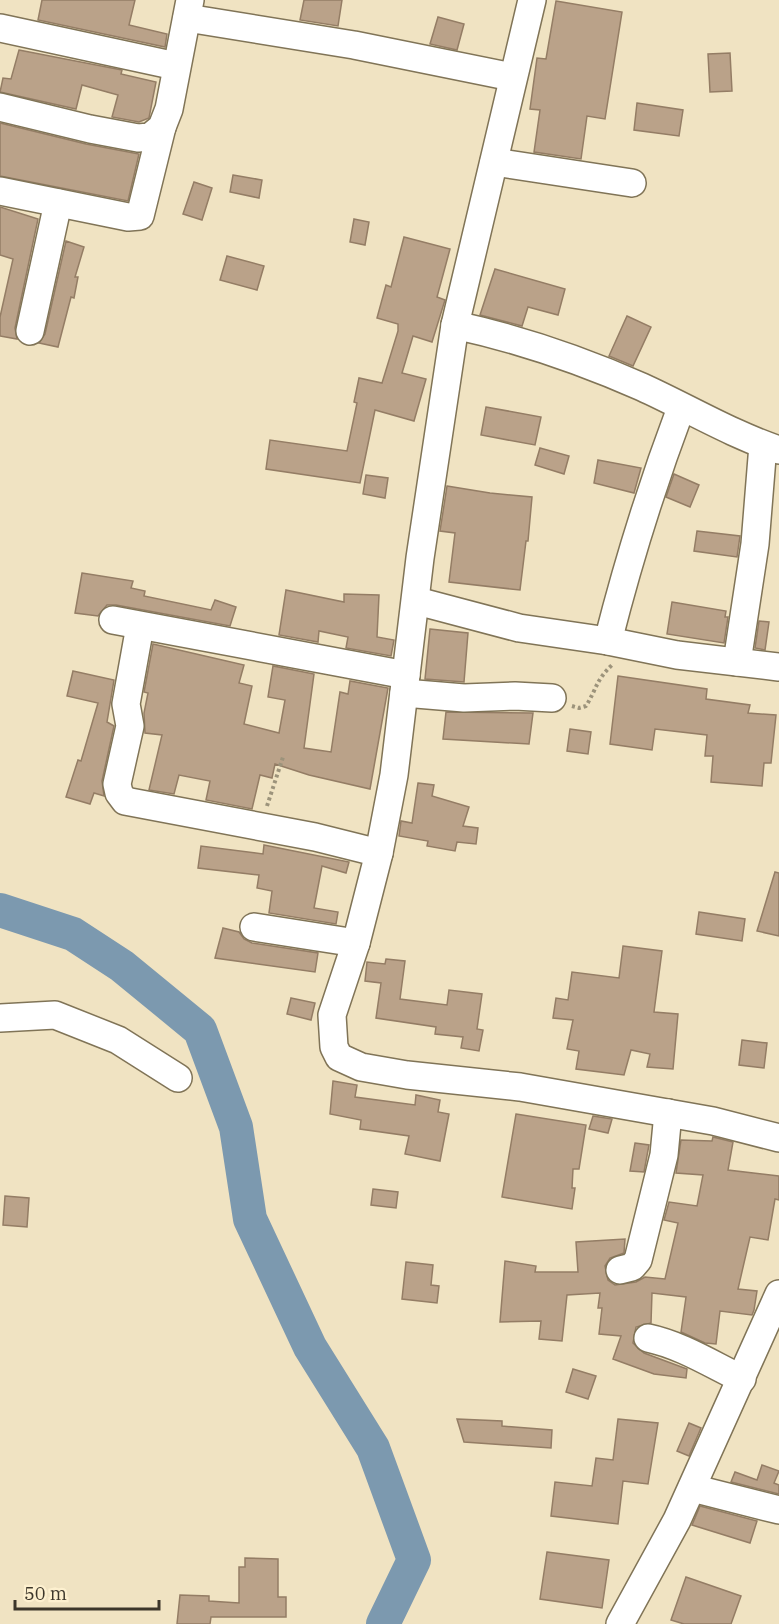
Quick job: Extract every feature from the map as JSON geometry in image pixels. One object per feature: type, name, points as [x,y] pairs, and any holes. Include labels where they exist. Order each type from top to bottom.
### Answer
[{"type":"street","points":[[532,0],[456,325],[432,476],[394,775],[379,853],[356,943],[333,1015],[332,1031],[339,1057],[362,1067],[395,1073],[520,1087],[668,1113],[779,1138]]},
{"type":"street","points":[[0,191],[129,217],[140,216],[162,127],[170,109],[188,9],[512,78]]},
{"type":"street","points":[[0,28],[176,66]]},
{"type":"street","points":[[0,107],[138,138],[150,136],[162,127]]},
{"type":"street","points":[[494,162],[632,183]]},
{"type":"street","points":[[30,331],[58,203]]},
{"type":"street","points":[[456,325],[543,350],[613,375],[681,408],[771,447],[737,662]]},
{"type":"street","points":[[619,644],[629,557],[652,483],[681,408]]},
{"type":"street","points":[[417,601],[519,628],[779,668]]},
{"type":"street","points":[[113,620],[464,698],[515,696],[552,698]]},
{"type":"street","points":[[140,626],[126,704],[130,726],[117,784],[119,793],[125,801],[260,826],[379,853]]},
{"type":"street","points":[[254,927],[356,943]]},
{"type":"street","points":[[0,1018],[55,1015],[118,1040],[178,1078]]},
{"type":"street","points":[[620,1270],[632,1267],[638,1260],[664,1155],[668,1113]]},
{"type":"street","points":[[620,1624],[692,1488],[779,1294]]},
{"type":"street","points":[[648,1338],[673,1343],[692,1355],[742,1379]]},
{"type":"street","points":[[692,1488],[779,1510]]},
{"type":"path","points":[[552,698],[579,708],[586,706],[597,679],[619,644]]},
{"type":"path","points":[[260,826],[283,757]]},
{"type":"building","points":[[42,0],[135,0],[129,25],[167,34],[165,47],[38,20]]},
{"type":"building","points":[[304,0],[342,0],[338,26],[300,20]]},
{"type":"building","points":[[556,1],[622,12],[605,119],[587,116],[581,159],[534,152],[540,110],[530,109],[537,58],[546,59]]},
{"type":"building","points":[[438,17],[464,24],[457,50],[430,44]]},
{"type":"building","points":[[19,50],[122,70],[121,74],[156,82],[149,118],[139,122],[112,117],[118,95],[82,85],[76,109],[0,92],[3,78],[11,79]]},
{"type":"building","points":[[730,53],[732,91],[710,92],[708,54]]},
{"type":"building","points":[[637,103],[683,110],[679,136],[634,130]]},
{"type":"building","points":[[0,123],[139,154],[128,201],[0,176]]},
{"type":"building","points":[[233,175],[262,180],[259,198],[230,192]]},
{"type":"building","points":[[194,182],[212,188],[202,220],[183,214]]},
{"type":"building","points":[[0,207],[38,219],[15,328],[17,339],[0,336],[0,317],[13,259],[0,255]]},
{"type":"building","points":[[354,219],[369,222],[365,245],[350,242]]},
{"type":"building","points":[[404,237],[450,249],[437,297],[445,300],[432,342],[413,336],[402,373],[426,379],[414,421],[375,410],[360,483],[266,469],[270,440],[347,451],[357,403],[354,402],[359,378],[382,383],[398,331],[398,324],[377,318],[386,285],[391,287]]},
{"type":"building","points":[[66,241],[84,247],[75,277],[78,277],[74,298],[71,297],[58,347],[39,343],[45,334]]},
{"type":"building","points":[[227,256],[264,266],[257,290],[220,280]]},
{"type":"building","points":[[495,269],[565,289],[558,315],[528,307],[522,326],[480,315]]},
{"type":"building","points":[[627,316],[651,327],[633,366],[609,356]]},
{"type":"building","points":[[486,407],[541,417],[535,445],[481,435]]},
{"type":"building","points":[[540,448],[569,456],[564,474],[535,465]]},
{"type":"building","points":[[598,460],[641,468],[634,493],[594,483]]},
{"type":"building","points":[[674,474],[699,485],[690,507],[666,497]]},
{"type":"building","points":[[366,475],[388,478],[385,498],[363,494]]},
{"type":"building","points":[[447,486],[532,497],[520,590],[449,582],[455,533],[440,531]]},
{"type":"building","points":[[697,531],[740,536],[737,557],[694,551]]},
{"type":"building","points":[[82,573],[133,581],[131,588],[145,591],[144,596],[211,610],[215,600],[236,607],[230,626],[116,605],[107,605],[98,616],[75,613]]},
{"type":"building","points":[[286,590],[344,602],[344,594],[379,595],[377,637],[394,640],[391,656],[346,648],[348,637],[319,631],[318,642],[279,635]]},
{"type":"building","points":[[672,602],[726,611],[725,617],[728,617],[724,643],[667,634]]},
{"type":"building","points":[[759,621],[769,622],[765,650],[755,648]]},
{"type":"building","points":[[430,629],[468,633],[464,682],[425,679]]},
{"type":"building","points":[[153,644],[244,665],[239,683],[252,686],[244,724],[279,733],[285,700],[268,697],[273,666],[314,674],[304,748],[331,752],[340,692],[348,694],[350,681],[388,688],[370,789],[309,775],[275,764],[272,778],[260,775],[252,809],[206,800],[210,781],[179,775],[174,794],[149,790],[162,735],[145,733],[144,713],[148,693],[144,692]]},
{"type":"building","points":[[73,671],[114,680],[107,722],[114,726],[102,781],[104,796],[94,793],[90,804],[66,797],[78,760],[81,761],[98,703],[67,696]]},
{"type":"building","points":[[618,676],[707,689],[706,699],[750,705],[748,713],[776,715],[771,763],[764,763],[762,786],[711,782],[713,756],[705,756],[707,735],[655,729],[652,750],[610,744]]},
{"type":"building","points":[[446,712],[533,713],[529,744],[443,739]]},
{"type":"building","points":[[570,729],[591,732],[588,754],[567,751]]},
{"type":"building","points":[[418,783],[434,785],[432,796],[469,807],[463,826],[478,828],[476,844],[457,842],[455,851],[427,846],[428,841],[399,836],[401,821],[412,823]]},
{"type":"building","points":[[264,845],[349,862],[346,873],[322,866],[314,908],[338,912],[336,924],[269,913],[272,891],[257,888],[259,875],[198,868],[201,846],[263,854]]},
{"type":"building","points":[[775,872],[779,873],[779,936],[757,931]]},
{"type":"building","points":[[699,912],[745,919],[742,941],[696,934]]},
{"type":"building","points":[[223,928],[239,932],[244,939],[252,943],[318,953],[315,972],[215,958]]},
{"type":"building","points":[[623,946],[662,951],[654,1012],[678,1014],[673,1069],[647,1067],[650,1054],[631,1050],[624,1075],[576,1069],[579,1051],[567,1049],[573,1020],[553,1018],[556,998],[568,1000],[572,972],[619,978]]},
{"type":"building","points":[[386,959],[405,961],[400,999],[447,1005],[449,990],[482,994],[477,1029],[483,1030],[479,1051],[461,1048],[463,1037],[435,1034],[436,1027],[376,1018],[381,983],[365,981],[367,962],[385,964]]},
{"type":"building","points":[[291,998],[315,1003],[311,1020],[287,1014]]},
{"type":"building","points":[[742,1040],[767,1043],[764,1068],[739,1065]]},
{"type":"building","points":[[333,1081],[357,1085],[355,1097],[415,1105],[416,1095],[440,1100],[438,1112],[449,1114],[440,1161],[405,1154],[409,1136],[360,1129],[361,1120],[330,1114]]},
{"type":"building","points":[[516,1114],[586,1125],[579,1169],[573,1169],[572,1188],[575,1188],[572,1209],[502,1197]]},
{"type":"building","points":[[593,1116],[612,1119],[608,1133],[589,1129]]},
{"type":"building","points":[[713,1137],[733,1142],[728,1170],[779,1176],[779,1200],[775,1199],[768,1240],[750,1237],[738,1289],[757,1291],[752,1315],[720,1311],[716,1344],[705,1343],[681,1332],[686,1297],[652,1293],[651,1323],[636,1327],[633,1343],[644,1353],[687,1369],[686,1378],[654,1374],[613,1359],[621,1336],[599,1334],[602,1308],[598,1308],[600,1293],[567,1295],[562,1341],[539,1339],[541,1321],[500,1322],[505,1261],[536,1266],[535,1272],[578,1272],[576,1242],[625,1239],[624,1253],[610,1258],[605,1266],[608,1280],[615,1285],[636,1282],[645,1277],[665,1279],[678,1223],[664,1220],[669,1202],[697,1206],[703,1175],[676,1173],[681,1140],[712,1141]]},
{"type":"building","points":[[635,1143],[649,1145],[644,1172],[630,1171]]},
{"type":"building","points":[[373,1189],[398,1192],[396,1208],[371,1205]]},
{"type":"building","points":[[5,1196],[29,1198],[27,1227],[3,1225]]},
{"type":"building","points":[[406,1262],[433,1265],[431,1285],[439,1286],[437,1303],[402,1299]]},
{"type":"building","points":[[573,1369],[596,1376],[588,1399],[566,1392]]},
{"type":"building","points":[[457,1419],[502,1421],[502,1426],[552,1430],[551,1448],[464,1442]]},
{"type":"building","points":[[618,1419],[658,1423],[648,1484],[623,1481],[618,1524],[551,1516],[555,1482],[592,1486],[596,1458],[613,1460]]},
{"type":"building","points":[[689,1423],[701,1428],[689,1456],[677,1451]]},
{"type":"building","points":[[762,1465],[779,1471],[774,1483],[779,1485],[779,1494],[731,1482],[735,1472],[757,1480]]},
{"type":"building","points":[[700,1506],[757,1521],[750,1543],[692,1525]]},
{"type":"building","points":[[547,1552],[609,1560],[602,1608],[540,1599]]},
{"type":"building","points":[[245,1558],[278,1559],[278,1597],[286,1597],[286,1617],[211,1617],[210,1624],[177,1624],[180,1595],[209,1596],[209,1601],[239,1603],[239,1567],[245,1567]]},
{"type":"building","points":[[686,1577],[741,1596],[731,1624],[684,1624],[671,1620]]},
{"type":"waterway","points":[[0,910],[73,934],[122,966],[200,1030],[236,1127],[250,1219],[310,1347],[373,1448],[414,1560],[383,1624]]}]
